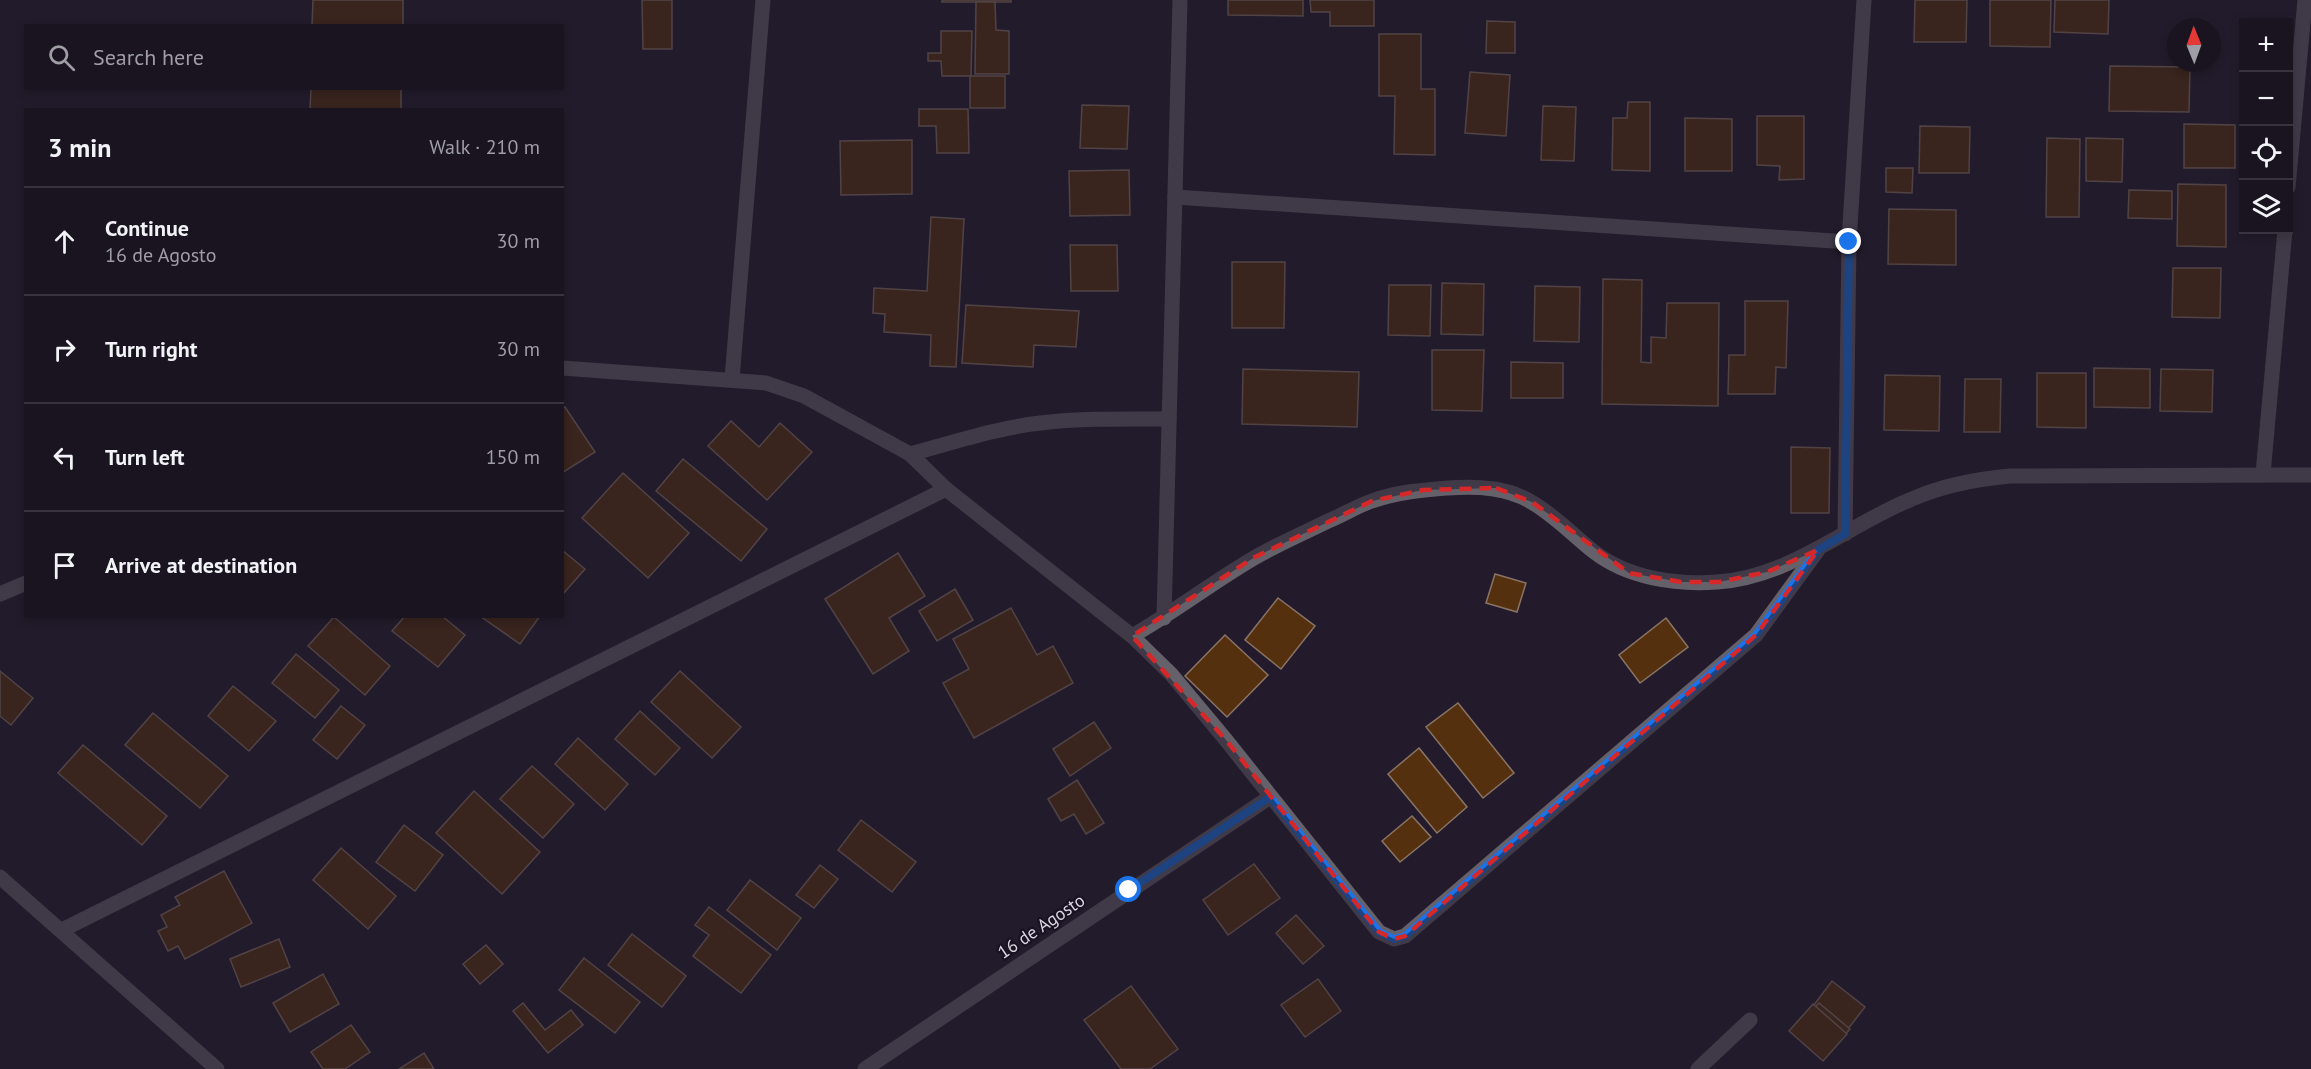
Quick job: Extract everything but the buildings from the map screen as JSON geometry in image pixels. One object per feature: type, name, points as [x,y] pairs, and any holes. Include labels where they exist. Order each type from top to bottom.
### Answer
[{"type":"street","points":[[732,379],[763,0]]},
{"type":"street","points":[[1164,618],[1180,0]]},
{"type":"street","points":[[1845,534],[1849,242],[1864,0]]},
{"type":"street","points":[[2290,180],[2305,0]]},
{"type":"street","points":[[1175,197],[1849,242]]},
{"type":"street","points":[[2263,474],[2285,234]]},
{"type":"street","points":[[564,368],[766,383],[804,396],[910,454],[946,489],[1132,636],[1171,674],[1379,932],[1394,939],[1405,936],[1756,635],[1818,550]]},
{"type":"street","points":[[910,454],[1039,423],[1110,418],[1169,419]]},
{"type":"street","points":[[1132,636],[1164,618],[1255,557],[1372,501],[1423,490],[1462,487],[1496,488],[1532,502],[1568,528],[1595,552],[1629,573],[1681,582],[1719,582],[1767,572],[1818,550],[1910,499],[1978,478],[2311,475]]},
{"type":"street","points":[[62,930],[946,489]]},
{"type":"street","points":[[0,594],[24,584]]},
{"type":"street","name":"16 de Agosto","points":[[865,1069],[1270,797]]},
{"type":"street","points":[[0,877],[62,930],[212,1068]]},
{"type":"street","points":[[1698,1069],[1750,1020]]},
{"type":"highlighted area","points":[[1496,488],[1532,502],[1629,573],[1681,582],[1719,582],[1767,572],[1818,550],[1756,635],[1405,936],[1394,939],[1379,932],[1226,740],[1132,636],[1255,557],[1372,501],[1423,490]]},
{"type":"route","points":[[1129,890],[1270,797],[1379,932],[1394,939],[1405,936],[1756,635],[1818,550],[1845,534],[1849,242]]}]
